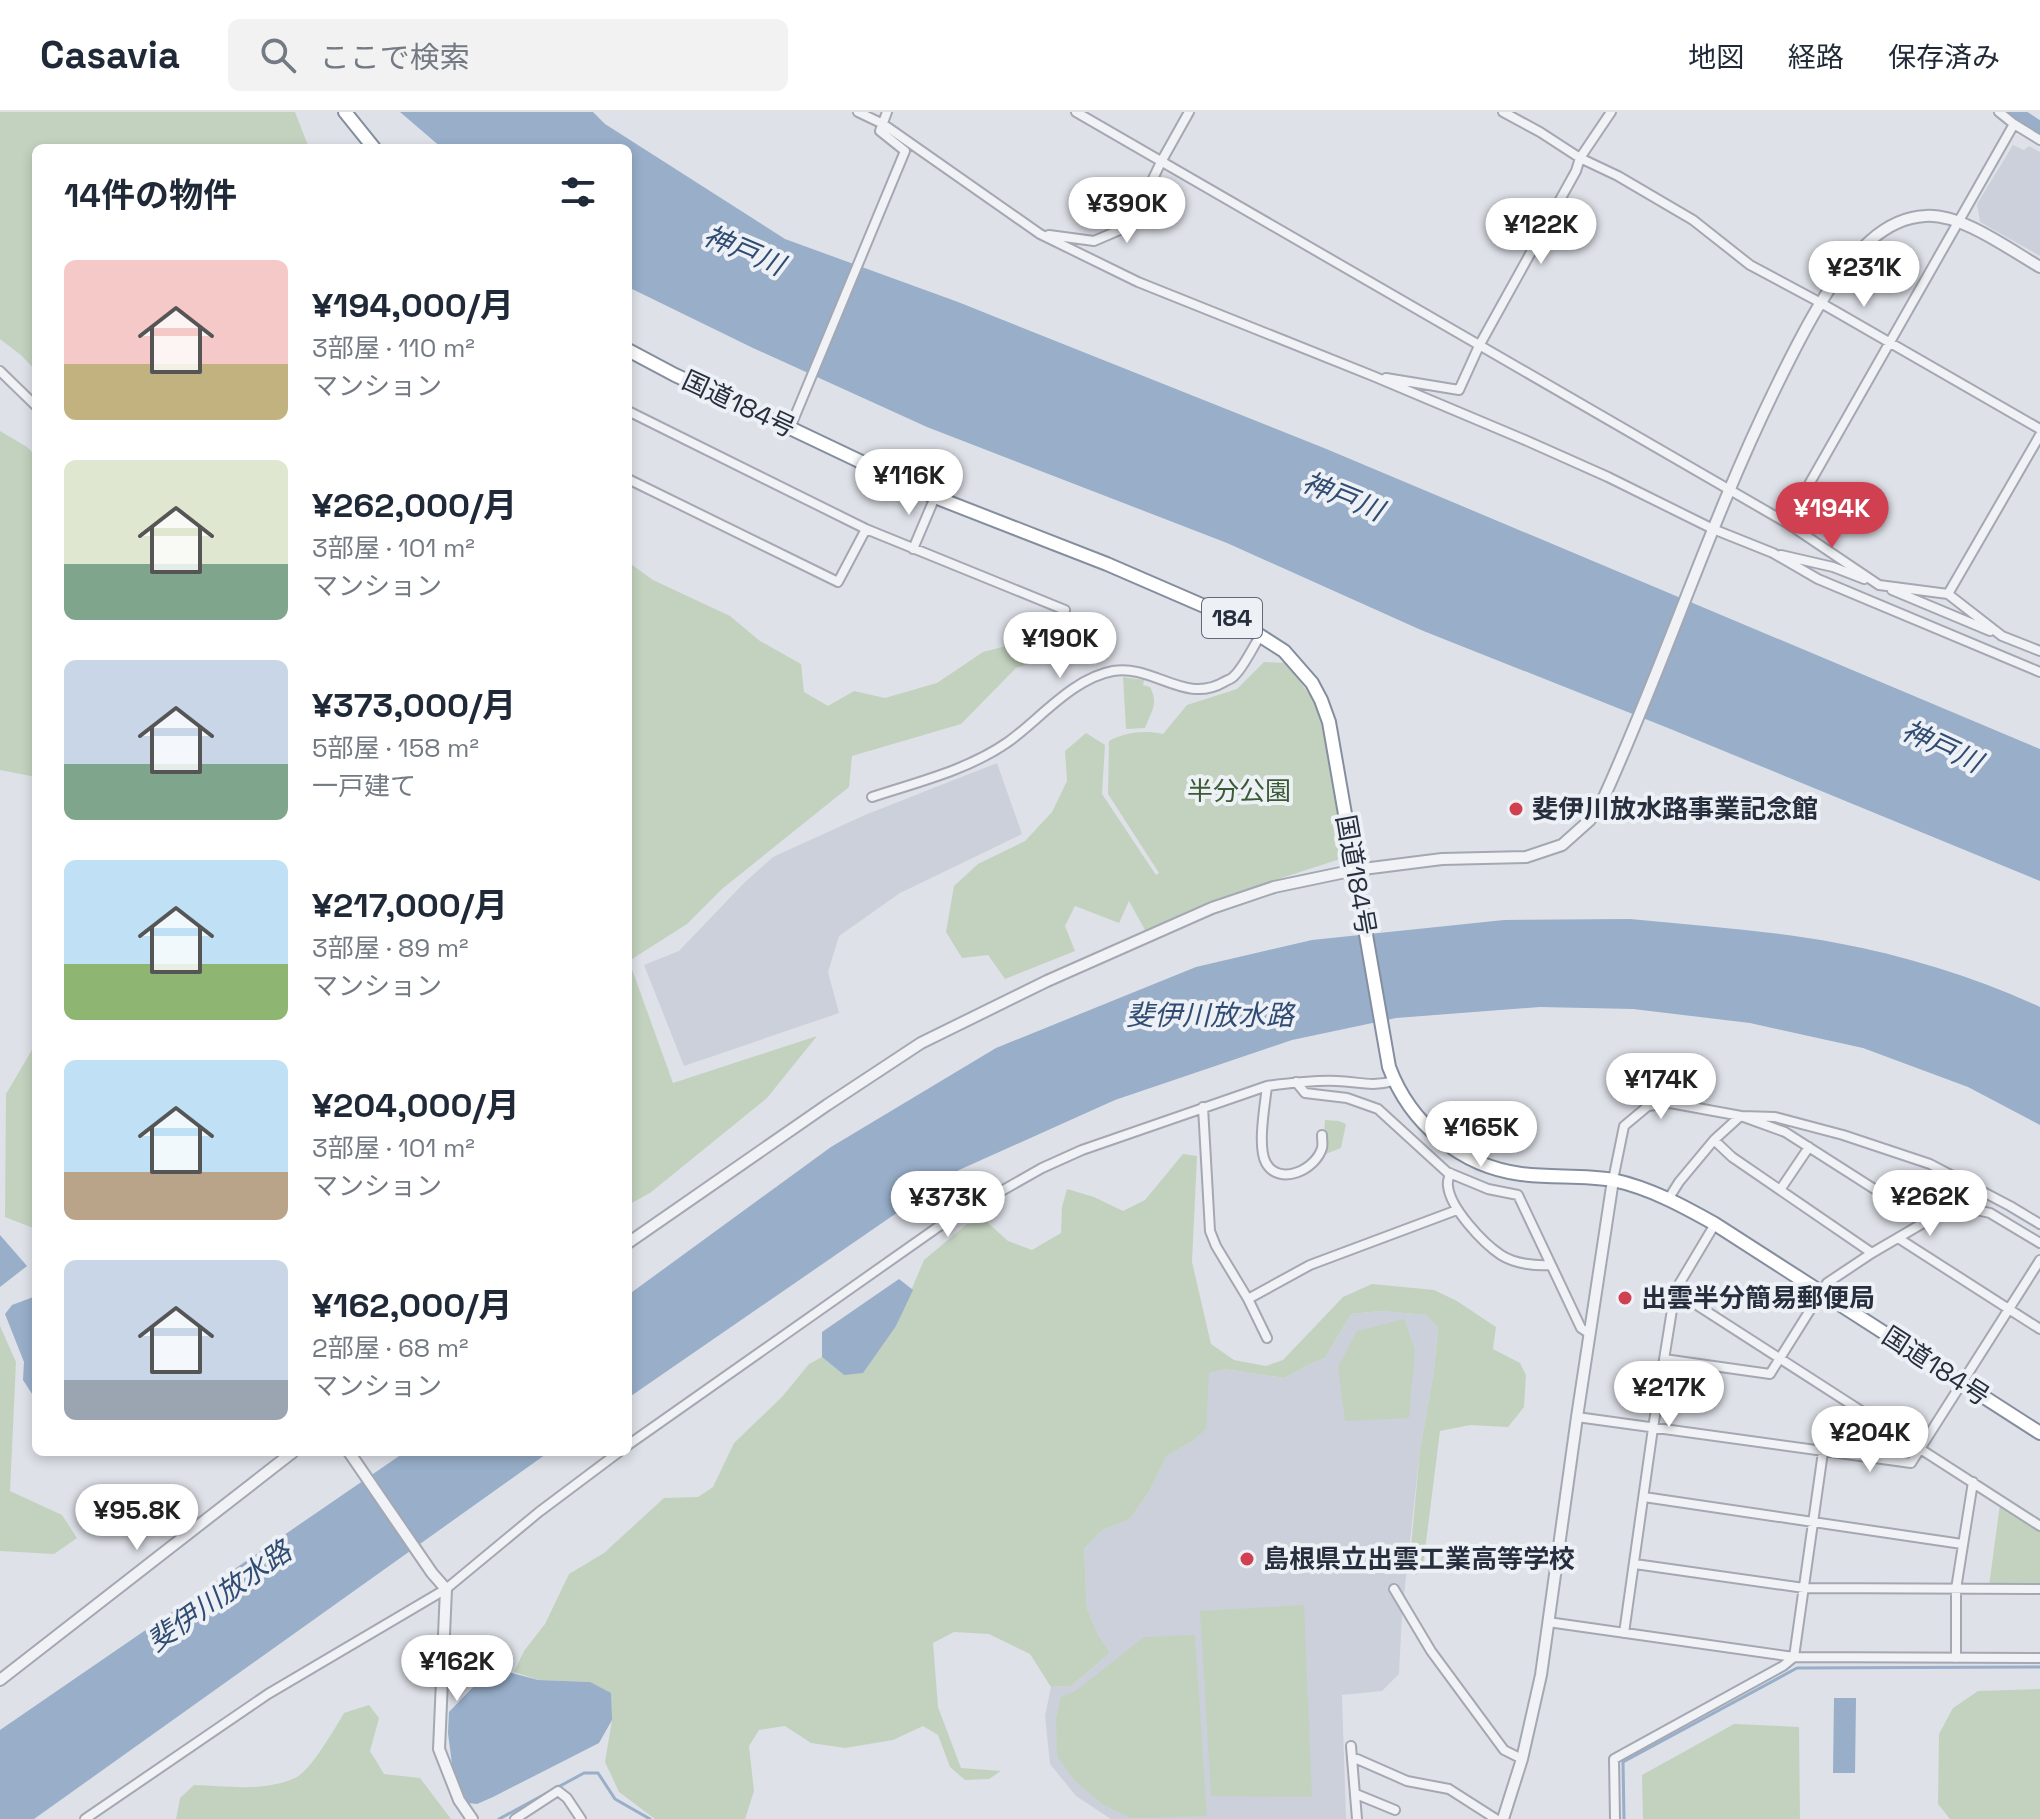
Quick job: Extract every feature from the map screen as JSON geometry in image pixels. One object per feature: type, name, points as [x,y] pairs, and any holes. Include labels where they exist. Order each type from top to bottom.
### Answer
[{"type":"highway","points":[[345,112],[371,144]]},
{"type":"highway","name":"国道184号","points":[[632,352],[675,375],[793,423],[935,497],[1107,564],[1234,619],[1284,651],[1312,683],[1329,722],[1389,1067],[1401,1095],[1420,1120],[1445,1143],[1484,1166],[1520,1174],[1613,1180],[1669,1198],[1715,1224],[2040,1433]]},
{"type":"street","points":[[858,112],[883,124],[1040,234],[1138,282],[1373,376],[1608,477],[1713,529],[1773,553],[1818,579],[2040,672]]},
{"type":"street","points":[[793,423],[905,151],[880,131],[887,112]]},
{"type":"street","points":[[1076,112],[1730,489],[1879,585],[1948,594],[2002,636]]},
{"type":"street","points":[[1040,234],[1094,241],[1122,229],[1136,214],[1189,112]]},
{"type":"street","points":[[1503,112],[1693,220],[1750,265],[1891,343],[2040,432],[1948,594]]},
{"type":"street","points":[[1373,376],[1459,390],[1479,346],[1576,171],[1580,158],[1611,112]]},
{"type":"street","points":[[1999,112],[2040,140]]},
{"type":"street","points":[[1787,523],[2014,124]]},
{"type":"street","points":[[632,1240],[921,1043],[1047,981],[1212,908],[1274,887],[1355,870],[1442,859],[1526,857],[1562,845],[1590,820],[1605,795],[1751,439],[1821,303],[1860,251],[1897,223],[1925,216],[1944,217],[1977,231],[2040,267]]},
{"type":"street","points":[[0,371],[32,402]]},
{"type":"street","points":[[632,413],[866,529],[1065,610]]},
{"type":"street","points":[[632,481],[838,582],[866,529]]},
{"type":"street","points":[[913,549],[935,497]]},
{"type":"street","points":[[1773,553],[1833,567],[2040,651]]},
{"type":"street","points":[[872,797],[972,762],[1007,742],[1071,692],[1115,670],[1142,673],[1189,689],[1212,689],[1235,676],[1261,635]]},
{"type":"street","points":[[632,1442],[938,1227],[1042,1168],[1267,1086],[1338,1081],[1378,1085],[1394,1081]]},
{"type":"street","points":[[1296,1082],[1305,1093],[1347,1098],[1378,1109],[1450,1173],[1488,1189],[1518,1195],[1581,1328],[1590,1334]]},
{"type":"street","points":[[1267,1086],[1262,1146],[1265,1161],[1272,1170],[1283,1175],[1295,1174],[1309,1166],[1321,1150],[1322,1135]]},
{"type":"street","points":[[1503,1819],[1522,1759],[1541,1675],[1577,1417],[1624,1126],[1648,1106],[1670,1103],[1741,1116],[1775,1117],[1843,1135],[1930,1164],[2040,1224]]},
{"type":"street","points":[[1203,1107],[1210,1231],[1267,1338]]},
{"type":"street","points":[[1669,1198],[1714,1140],[1741,1116]]},
{"type":"street","points":[[1741,1116],[1785,1132],[1926,1222]]},
{"type":"street","points":[[1714,1140],[1732,1157],[1872,1253]]},
{"type":"street","points":[[1780,1190],[1809,1147]]},
{"type":"street","points":[[1450,1173],[1447,1184],[1457,1210],[1485,1241],[1502,1256],[1551,1265]]},
{"type":"street","points":[[1664,1359],[1770,1374],[1827,1283],[1954,1205],[1990,1213],[2040,1243]]},
{"type":"street","points":[[1248,1299],[1310,1265],[1457,1210]]},
{"type":"street","points":[[1624,1633],[1675,1291],[1715,1224]]},
{"type":"street","points":[[1898,1238],[2040,1329]]},
{"type":"street","points":[[1577,1417],[1911,1463],[2040,1260]]},
{"type":"street","points":[[1675,1291],[2040,1526]]},
{"type":"street","points":[[1615,1819],[1614,1759],[1783,1666],[1794,1657],[1823,1452]]},
{"type":"street","points":[[0,1680],[288,1456]]},
{"type":"street","points":[[352,1456],[446,1589],[439,1749],[459,1800],[472,1819]]},
{"type":"street","points":[[85,1819],[268,1694],[446,1589],[539,1512],[614,1456]]},
{"type":"street","points":[[1956,1658],[1956,1589],[1973,1482]]},
{"type":"street","points":[[1644,1497],[1962,1544]]},
{"type":"street","points":[[1635,1564],[1804,1588],[2040,1589]]},
{"type":"street","points":[[1394,1589],[1431,1651],[1504,1750],[1522,1759]]},
{"type":"street","points":[[1548,1622],[1794,1657],[2040,1658]]},
{"type":"street","points":[[1351,1746],[1357,1819]]},
{"type":"street","points":[[1352,1760],[1357,1759],[1407,1781],[1449,1789],[1496,1819]]},
{"type":"street","points":[[515,1819],[558,1791],[567,1798],[581,1819]]},
{"type":"street","points":[[1356,1794],[1395,1810]]},
{"type":"shaded area","points":[[2013,145],[2024,150],[2029,146],[2040,152],[2040,256],[1980,222],[1977,204]]},
{"type":"shaded area","points":[[997,763],[1022,834],[900,893],[839,936],[828,972],[839,1013],[684,1066],[644,965],[679,951],[773,857],[865,815]]},
{"type":"shaded area","name":"島根県立出雲工業高等学校","points":[[1381,1311],[1426,1315],[1438,1328],[1420,1450],[1402,1614],[1399,1674],[1382,1691],[1342,1695],[1346,1819],[1111,1819],[1076,1796],[1050,1764],[1045,1716],[1051,1687],[1071,1686],[1110,1653],[1097,1633],[1087,1608],[1084,1549],[1101,1531],[1130,1519],[1150,1490],[1167,1456],[1191,1442],[1208,1373],[1224,1369],[1284,1378],[1325,1358],[1351,1314]]},
{"type":"green space","points":[[0,112],[295,112],[307,144],[32,144],[32,367],[0,339]]},
{"type":"green space","points":[[0,431],[32,452],[32,776],[0,770]]},
{"type":"green space","points":[[632,565],[653,580],[730,616],[760,641],[801,664],[804,692],[828,706],[854,691],[885,698],[937,683],[983,652],[1068,630],[1095,635],[1088,645],[1016,668],[961,724],[852,756],[849,787],[722,889],[687,924],[632,959]]},
{"type":"green space","name":"半分公園","points":[[1264,662],[1288,663],[1320,711],[1339,803],[1343,858],[1239,892],[1145,930],[1129,901],[1119,923],[1075,906],[1065,926],[1075,951],[1005,979],[988,955],[962,958],[946,932],[954,886],[978,864],[1025,841],[1052,812],[1067,781],[1065,751],[1086,733],[1105,745],[1102,794],[1156,875],[1159,873],[1108,794],[1109,741],[1135,733],[1163,734],[1187,705],[1237,689]]},
{"type":"green space","points":[[1123,677],[1144,680],[1143,685],[1150,687],[1153,693],[1153,708],[1145,728],[1126,729]]},
{"type":"green space","points":[[632,969],[673,1083],[817,1036],[767,1098],[650,1193],[632,1203]]},
{"type":"green space","points":[[32,1050],[32,1228],[5,1217],[6,1094]]},
{"type":"green space","points":[[1325,1120],[1346,1124],[1341,1148],[1323,1155]]},
{"type":"green space","points":[[1183,1154],[1197,1156],[1192,1262],[1211,1344],[1234,1360],[1266,1366],[1283,1360],[1343,1297],[1372,1284],[1434,1290],[1457,1301],[1496,1327],[1493,1349],[1520,1363],[1526,1375],[1524,1407],[1508,1427],[1470,1425],[1440,1431],[1423,1566],[1416,1575],[1409,1568],[1420,1450],[1438,1328],[1426,1315],[1381,1311],[1351,1314],[1325,1358],[1284,1378],[1224,1369],[1209,1373],[1206,1429],[1167,1456],[1150,1490],[1130,1519],[1101,1531],[1084,1549],[1087,1608],[1097,1633],[1110,1653],[1071,1686],[1051,1687],[1030,1654],[989,1634],[954,1632],[933,1643],[938,1707],[961,1768],[1001,1771],[989,1779],[965,1780],[950,1767],[938,1735],[923,1726],[893,1740],[845,1748],[811,1743],[785,1726],[759,1730],[749,1746],[754,1791],[745,1819],[655,1819],[619,1792],[605,1762],[612,1720],[590,1682],[538,1680],[514,1672],[524,1651],[545,1624],[569,1574],[604,1553],[664,1498],[698,1497],[713,1487],[734,1443],[782,1397],[809,1364],[822,1357],[844,1375],[896,1326],[924,1260],[967,1224],[987,1222],[1008,1241],[1032,1250],[1061,1233],[1062,1207],[1067,1189],[1094,1197],[1123,1211],[1145,1200]]},
{"type":"green space","points":[[1404,1319],[1415,1350],[1409,1418],[1345,1421],[1338,1367],[1357,1331]]},
{"type":"green space","points":[[0,1326],[16,1362],[10,1491],[62,1515],[77,1538],[54,1554],[0,1551]]},
{"type":"green space","points":[[2000,1504],[2040,1530],[2040,1586],[1989,1586]]},
{"type":"green space","points":[[1304,1605],[1312,1797],[1211,1796],[1200,1611]]},
{"type":"green space","points":[[1195,1635],[1207,1816],[1131,1818],[1102,1804],[1075,1781],[1057,1756],[1056,1719],[1061,1697],[1074,1692],[1144,1637]]},
{"type":"green space","points":[[2040,1689],[2040,1819],[1950,1819],[1938,1804],[1939,1734],[1953,1708],[1978,1691]]},
{"type":"green space","points":[[369,1705],[379,1718],[370,1751],[384,1774],[420,1778],[451,1819],[176,1819],[180,1798],[194,1785],[258,1787],[295,1778],[315,1759],[344,1713]]},
{"type":"green space","points":[[1734,1724],[1799,1727],[1800,1819],[1643,1819],[1642,1775]]},
{"type":"water","name":"神戸川","points":[[400,112],[593,112],[605,124],[785,239],[958,302],[1324,448],[2040,749],[2040,881],[1421,630],[1227,543],[927,427],[632,289],[632,144],[437,144]]},
{"type":"water","name":"斐伊川放水路","points":[[1630,919],[1786,935],[1863,948],[1915,961],[2016,996],[2040,1007],[2040,1125],[1968,1087],[1863,1048],[1750,1023],[1633,1009],[1540,1007],[1396,1018],[1292,1040],[1115,1100],[959,1170],[632,1395],[632,1292],[831,1147],[996,1048],[1196,967],[1312,940],[1504,920]]},
{"type":"water","points":[[0,1235],[27,1266],[0,1287]]},
{"type":"water","points":[[899,1279],[913,1290],[896,1326],[863,1373],[844,1375],[822,1357],[822,1332]]},
{"type":"water","points":[[32,1298],[32,1394],[23,1380],[24,1362],[5,1314],[12,1305]]},
{"type":"water","name":"斐伊川放水路","points":[[399,1456],[543,1456],[34,1819],[0,1819],[0,1730]]},
{"type":"water","points":[[508,1672],[538,1680],[590,1682],[611,1693],[612,1720],[599,1743],[493,1797],[477,1804],[468,1803],[453,1772],[449,1712],[479,1681]]},
{"type":"water","points":[[1834,1698],[1856,1698],[1855,1773],[1833,1773]]},
{"type":"waterway","points":[[2011,112],[2040,131]]},
{"type":"waterway","points":[[1624,1819],[1623,1762],[1797,1668],[2040,1667]]},
{"type":"waterway","points":[[499,1819],[584,1773],[598,1773],[615,1799],[650,1819]]},
{"type":"place","name":"斐伊川放水路事業記念館","points":[[1516,809]]},
{"type":"place","name":"出雲半分簡易郵便局","points":[[1625,1298]]},
{"type":"place","name":"島根県立出雲工業高等学校","points":[[1247,1559]]}]
